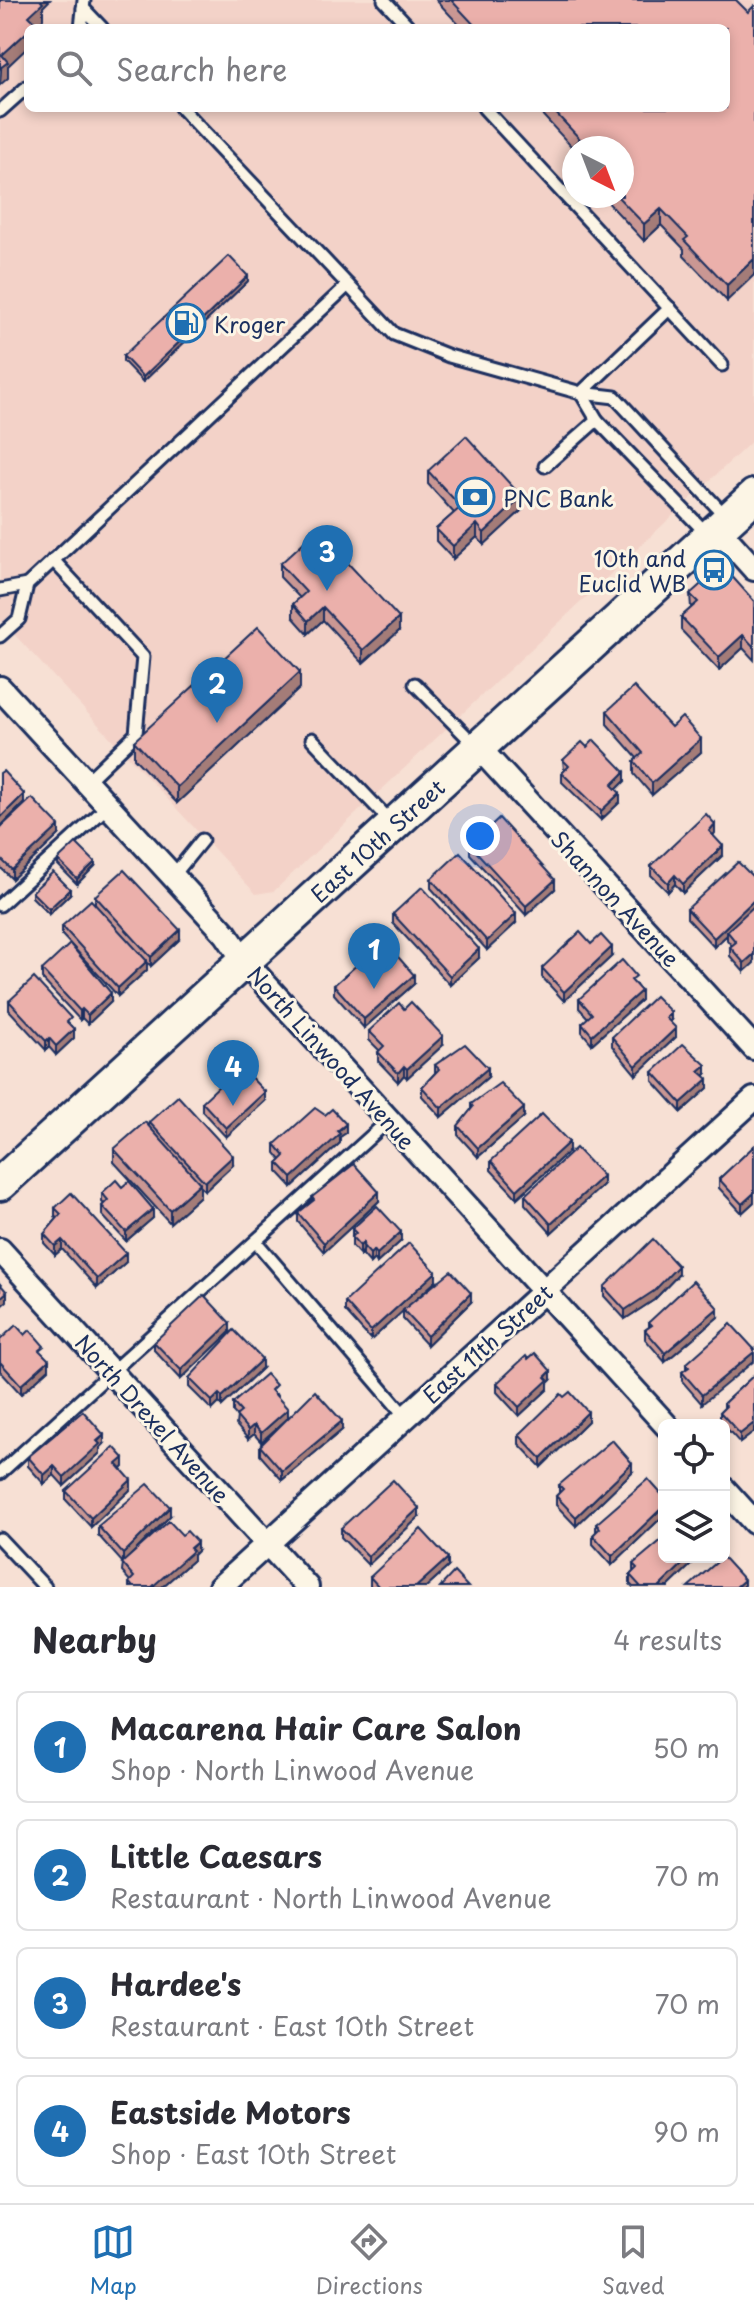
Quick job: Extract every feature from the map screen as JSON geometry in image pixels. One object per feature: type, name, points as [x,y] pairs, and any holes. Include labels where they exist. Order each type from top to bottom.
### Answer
[{"type":"main road","name":"East 10th Street","points":[[0,1184],[754,496]]},
{"type":"street","points":[[719,528],[754,569]]},
{"type":"street","name":"North Linwood Avenue","points":[[0,688],[226,934],[245,962],[661,1419]]},
{"type":"street","name":"Shannon Avenue","points":[[479,748],[754,1048]]},
{"type":"street","name":"East 11th Street","points":[[220,1587],[754,1099]]},
{"type":"street","name":"North Drexel Avenue","points":[[0,1250],[307,1587]]},
{"type":"street","points":[[726,1491],[754,1522]]},
{"type":"lane","points":[[384,0],[406,24]]},
{"type":"lane","points":[[82,24],[84,4]]},
{"type":"lane","points":[[84,4],[99,24]]},
{"type":"lane","points":[[0,111],[24,90]]},
{"type":"lane","points":[[185,112],[394,334],[449,356],[581,393],[615,397],[719,528]]},
{"type":"lane","points":[[488,112],[722,365]]},
{"type":"lane","points":[[0,636],[19,619],[27,585],[348,285]]},
{"type":"lane","points":[[581,393],[670,308]]},
{"type":"lane","points":[[581,393],[597,420],[719,528]]},
{"type":"lane","points":[[545,466],[597,420]]},
{"type":"lane","points":[[53,560],[143,657],[136,734],[86,782]]},
{"type":"lane","points":[[0,590],[27,585]]},
{"type":"lane","points":[[415,684],[479,748]]},
{"type":"lane","points":[[312,739],[394,825]]},
{"type":"lane","points":[[0,905],[108,806]]},
{"type":"lane","points":[[173,876],[202,840]]},
{"type":"lane","points":[[0,1473],[389,1120]]},
{"type":"lane","points":[[257,1243],[406,1417]]},
{"type":"lane","points":[[0,1539],[45,1587]]},
{"type":"shaded area","points":[[0,0],[754,0],[754,439],[274,891],[256,894],[0,619]]},
{"type":"building","points":[[0,0],[40,0],[43,3],[29,16],[36,23],[24,24],[24,35],[2,55],[8,62],[0,68]]},
{"type":"building","points":[[451,0],[736,0],[748,12],[754,6],[754,259],[727,285],[684,240],[688,237],[661,209],[644,224],[629,208],[634,208],[634,136],[577,136],[555,112],[730,112],[730,24],[473,24]]},
{"type":"building","points":[[229,256],[248,276],[143,377],[123,356]]},
{"type":"building","name":"PNC Bank","points":[[466,436],[522,497],[484,533],[477,524],[453,546],[436,529],[461,507],[428,471]]},
{"type":"building","points":[[317,530],[399,618],[363,650],[323,607],[308,621],[293,604],[306,592],[280,564]]},
{"type":"building","points":[[728,572],[754,601],[754,647],[743,635],[719,657],[681,617],[698,602],[690,594],[708,578],[714,585]]},
{"type":"building","points":[[258,627],[300,672],[177,787],[134,741]]},
{"type":"building","points":[[634,687],[671,727],[682,717],[701,739],[652,783],[634,761],[643,753],[607,711]]},
{"type":"building","points":[[594,740],[625,772],[612,785],[620,793],[601,811],[562,773],[569,766],[563,760],[582,742],[587,747]]},
{"type":"building","points":[[3,771],[24,794],[0,818],[0,773]]},
{"type":"building","points":[[32,798],[59,826],[12,870],[0,858],[0,828]]},
{"type":"building","points":[[706,814],[715,824],[709,831],[723,846],[683,884],[675,875],[668,883],[651,866]]},
{"type":"building","points":[[499,818],[555,880],[526,906],[470,845]]},
{"type":"building","points":[[76,843],[95,862],[77,879],[58,860]]},
{"type":"building","points":[[460,852],[516,914],[487,941],[431,879]]},
{"type":"building","points":[[738,862],[754,878],[754,900],[714,938],[687,909]]},
{"type":"building","points":[[124,870],[180,930],[151,957],[95,896]]},
{"type":"building","points":[[53,872],[70,889],[49,909],[32,892]]},
{"type":"building","points":[[422,887],[479,949],[450,976],[393,914]]},
{"type":"building","points":[[91,900],[147,961],[118,988],[62,926]]},
{"type":"building","points":[[754,906],[754,954],[744,963],[730,947],[736,942],[727,931]]},
{"type":"building","points":[[580,932],[591,944],[601,935],[612,947],[564,992],[542,968]]},
{"type":"building","points":[[384,941],[414,975],[364,1019],[334,985]]},
{"type":"building","points":[[70,944],[111,993],[88,1015],[82,1009],[80,1011],[42,970]]},
{"type":"building","points":[[622,960],[636,976],[631,980],[641,991],[592,1035],[582,1023],[592,1014],[579,999]]},
{"type":"building","points":[[34,978],[71,1018],[67,1022],[74,1029],[56,1046],[49,1038],[46,1041],[9,1001]]},
{"type":"building","points":[[655,996],[671,1012],[666,1018],[676,1028],[636,1066],[612,1037]]},
{"type":"building","points":[[411,1002],[443,1036],[407,1069],[404,1066],[398,1073],[378,1052],[384,1046],[369,1031],[399,1003],[404,1009]]},
{"type":"building","points":[[465,1044],[488,1068],[441,1108],[422,1087],[439,1069],[435,1065]]},
{"type":"building","points":[[683,1044],[706,1065],[699,1071],[708,1079],[681,1103],[653,1072]]},
{"type":"building","points":[[240,1066],[265,1092],[226,1128],[202,1102]]},
{"type":"building","points":[[500,1083],[524,1108],[478,1148],[458,1126],[473,1107],[471,1104]]},
{"type":"building","points":[[178,1096],[233,1156],[205,1182],[149,1122]]},
{"type":"building","points":[[315,1108],[325,1115],[332,1109],[346,1124],[337,1131],[340,1134],[292,1178],[278,1163],[285,1156],[275,1144]]},
{"type":"building","points":[[542,1114],[569,1142],[517,1190],[491,1161]]},
{"type":"building","points":[[145,1122],[200,1183],[170,1210],[114,1149]]},
{"type":"building","points":[[754,1146],[754,1193],[742,1204],[719,1179]]},
{"type":"building","points":[[576,1148],[603,1176],[551,1224],[525,1195]]},
{"type":"building","points":[[354,1164],[379,1192],[324,1243],[298,1213],[314,1200],[312,1197]]},
{"type":"building","points":[[116,1180],[122,1187],[129,1181],[153,1209],[126,1232],[102,1206],[108,1200],[102,1193]]},
{"type":"building","points":[[71,1193],[126,1253],[97,1279],[62,1240],[55,1246],[44,1234],[61,1214],[55,1208]]},
{"type":"building","points":[[377,1206],[401,1232],[377,1254],[374,1250],[370,1254],[363,1246],[364,1241],[360,1246],[352,1237],[356,1233],[352,1229]]},
{"type":"building","points":[[653,1239],[678,1266],[654,1291],[625,1310],[604,1287]]},
{"type":"building","points":[[409,1243],[436,1272],[371,1331],[345,1302]]},
{"type":"building","points":[[451,1271],[471,1293],[427,1336],[403,1310]]},
{"type":"building","points":[[693,1281],[718,1308],[665,1353],[645,1330],[652,1325],[649,1322]]},
{"type":"building","points":[[0,1284],[7,1292],[0,1298]]},
{"type":"building","points":[[204,1295],[230,1323],[181,1370],[154,1342]]},
{"type":"building","points":[[731,1324],[754,1352],[702,1395],[682,1372],[689,1367],[686,1364]]},
{"type":"building","points":[[16,1325],[25,1335],[30,1330],[44,1346],[39,1350],[49,1360],[21,1385],[0,1362],[0,1340]]},
{"type":"building","points":[[234,1330],[262,1359],[222,1397],[219,1394],[212,1401],[189,1378]]},
{"type":"building","points":[[535,1353],[551,1371],[545,1377],[548,1380],[519,1407],[497,1383],[526,1356],[528,1359]]},
{"type":"building","points":[[266,1374],[276,1385],[271,1390],[288,1409],[261,1433],[254,1425],[248,1430],[236,1416],[241,1412],[233,1403]]},
{"type":"building","points":[[754,1375],[754,1423],[740,1434],[730,1419],[720,1412],[726,1406],[724,1403]]},
{"type":"building","points":[[315,1391],[342,1421],[282,1471],[260,1446]]},
{"type":"building","points":[[570,1392],[588,1412],[541,1458],[519,1435],[561,1394],[564,1397]]},
{"type":"building","points":[[83,1411],[104,1435],[97,1441],[100,1444],[64,1477],[54,1466],[44,1475],[28,1457]]},
{"type":"building","points":[[612,1440],[632,1463],[576,1517],[556,1496],[563,1489],[559,1485]]},
{"type":"building","points":[[114,1447],[124,1458],[117,1464],[131,1480],[91,1518],[66,1491]]},
{"type":"building","points":[[648,1479],[658,1490],[658,1512],[612,1556],[593,1535],[600,1528],[596,1524]]},
{"type":"building","points":[[393,1480],[419,1508],[368,1556],[341,1528]]},
{"type":"building","points":[[148,1484],[170,1507],[123,1554],[98,1526]]},
{"type":"building","points":[[169,1521],[182,1535],[187,1531],[197,1542],[190,1548],[193,1551],[152,1587],[133,1587],[129,1582],[134,1577],[122,1563]]},
{"type":"building","points":[[421,1529],[448,1558],[416,1587],[379,1587],[370,1577]]},
{"type":"building","points":[[658,1543],[658,1563],[684,1563],[659,1587],[641,1587],[630,1575],[637,1568],[633,1564]]},
{"type":"building","points":[[716,1563],[728,1563],[744,1580],[736,1587],[688,1587]]},
{"type":"building","points":[[454,1572],[468,1587],[440,1587]]},
{"type":"place","name":"Kroger","points":[[186,323]]},
{"type":"place","name":"PNC Bank","points":[[475,497]]},
{"type":"place","name":"10th and Euclid WB","points":[[714,570]]},
{"type":"place","name":"Hardee's","points":[[327,591]]},
{"type":"place","name":"Little Caesars","points":[[217,723]]},
{"type":"place","name":"Macarena Hair Care Salon","points":[[374,989]]},
{"type":"place","name":"Eastside Motors","points":[[233,1106]]}]
